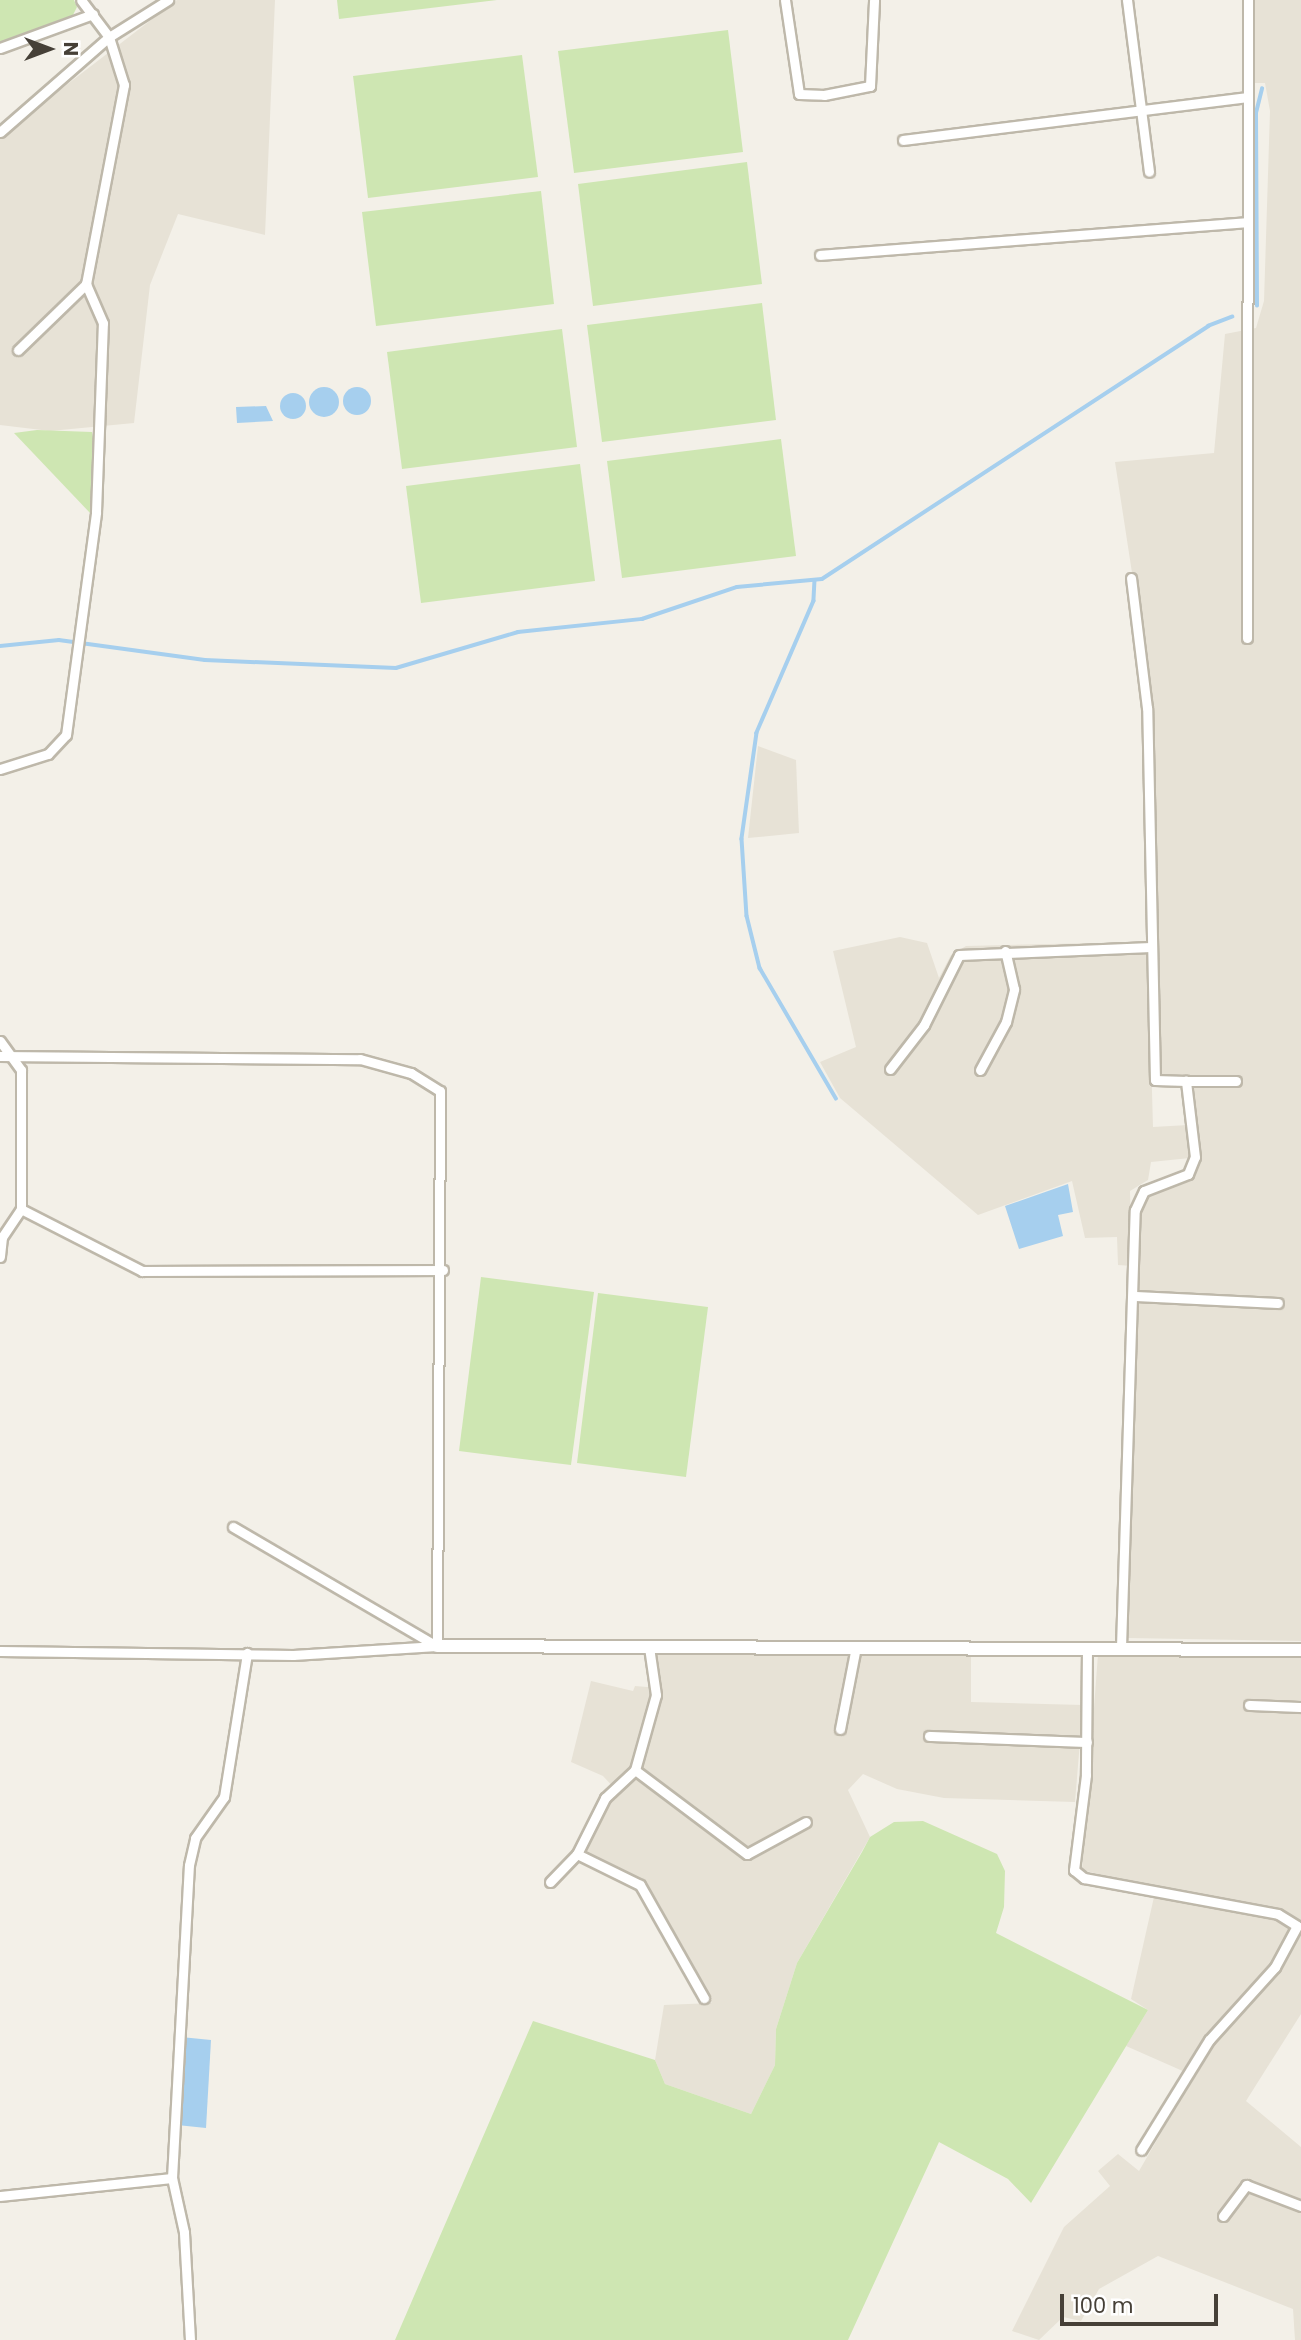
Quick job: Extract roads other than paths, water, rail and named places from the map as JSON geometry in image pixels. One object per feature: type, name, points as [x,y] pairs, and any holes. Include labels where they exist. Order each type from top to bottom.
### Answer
[{"type":"street","points":[[18,350],[86,284],[123,101],[109,37],[81,0]]},
{"type":"street","points":[[0,132],[109,37],[169,0]]},
{"type":"street","points":[[785,0],[799,94],[824,94],[870,86],[874,0]]},
{"type":"street","points":[[1127,0],[1149,172]]},
{"type":"street","points":[[1247,638],[1248,0]]},
{"type":"street","points":[[0,48],[93,14]]},
{"type":"street","points":[[903,140],[1142,107],[1247,97]]},
{"type":"street","points":[[821,255],[1248,222]]},
{"type":"street","points":[[0,769],[60,747],[80,645],[97,499],[103,323],[86,284]]},
{"type":"street","points":[[1131,578],[1147,708],[1155,1080],[1236,1081]]},
{"type":"street","points":[[890,1069],[924,1025],[954,959],[1005,951],[1151,947]]},
{"type":"street","points":[[980,1070],[1006,1022],[1014,989],[1005,951]]},
{"type":"street","points":[[0,1041],[13,1056],[20,1070],[21,1209],[0,1250],[0,1256]]},
{"type":"street","points":[[0,1056],[360,1059],[432,1082],[443,1102],[437,1646]]},
{"type":"street","points":[[1121,1647],[1138,1198],[1193,1168],[1186,1081]]},
{"type":"street","points":[[21,1209],[142,1271],[443,1270]]},
{"type":"street","points":[[1135,1296],[1278,1303]]},
{"type":"street","points":[[233,1527],[437,1646]]},
{"type":"street","points":[[0,1651],[247,1653],[437,1646],[1121,1647],[1301,1650]]},
{"type":"street","points":[[550,1882],[577,1854],[605,1798],[635,1770],[656,1695],[649,1647]]},
{"type":"street","points":[[840,1729],[856,1647]]},
{"type":"street","points":[[1087,1648],[1087,1742],[1074,1870],[1084,1878],[1278,1913],[1297,1926],[1276,1967],[1209,2040],[1141,2150]]},
{"type":"street","points":[[190,2340],[184,2232],[172,2178],[189,1865],[195,1838],[224,1797],[247,1653]]},
{"type":"street","points":[[1249,1706],[1301,1707]]},
{"type":"street","points":[[929,1736],[1087,1742]]},
{"type":"street","points":[[635,1770],[747,1854],[806,1822]]},
{"type":"street","points":[[577,1854],[640,1885],[704,1998]]},
{"type":"street","points":[[0,2196],[172,2178]]},
{"type":"street","points":[[1223,2216],[1246,2185],[1301,2206]]},
{"type":"water","points":[[324,387],[335,391],[339,402],[335,413],[324,417],[313,413],[309,402],[313,391]]},
{"type":"water","points":[[357,387],[367,391],[371,401],[367,411],[357,415],[347,411],[343,401],[347,391]]},
{"type":"water","points":[[293,393],[302,397],[306,406],[302,415],[293,419],[284,415],[280,406],[284,397]]},
{"type":"water","points":[[266,406],[273,421],[237,423],[236,407]]},
{"type":"water","points":[[1068,1184],[1073,1212],[1058,1215],[1063,1236],[1019,1249],[1005,1206]]},
{"type":"water","points":[[181,2037],[211,2040],[206,2128],[177,2125]]},
{"type":"waterway","points":[[1257,306],[1256,113],[1262,89]]},
{"type":"waterway","points":[[0,646],[59,640],[205,660],[396,668],[518,632],[642,619],[737,587],[822,579],[1208,326],[1232,317]]},
{"type":"waterway","points":[[815,580],[814,601],[757,733],[742,839],[747,916],[760,968],[836,1098]]}]
